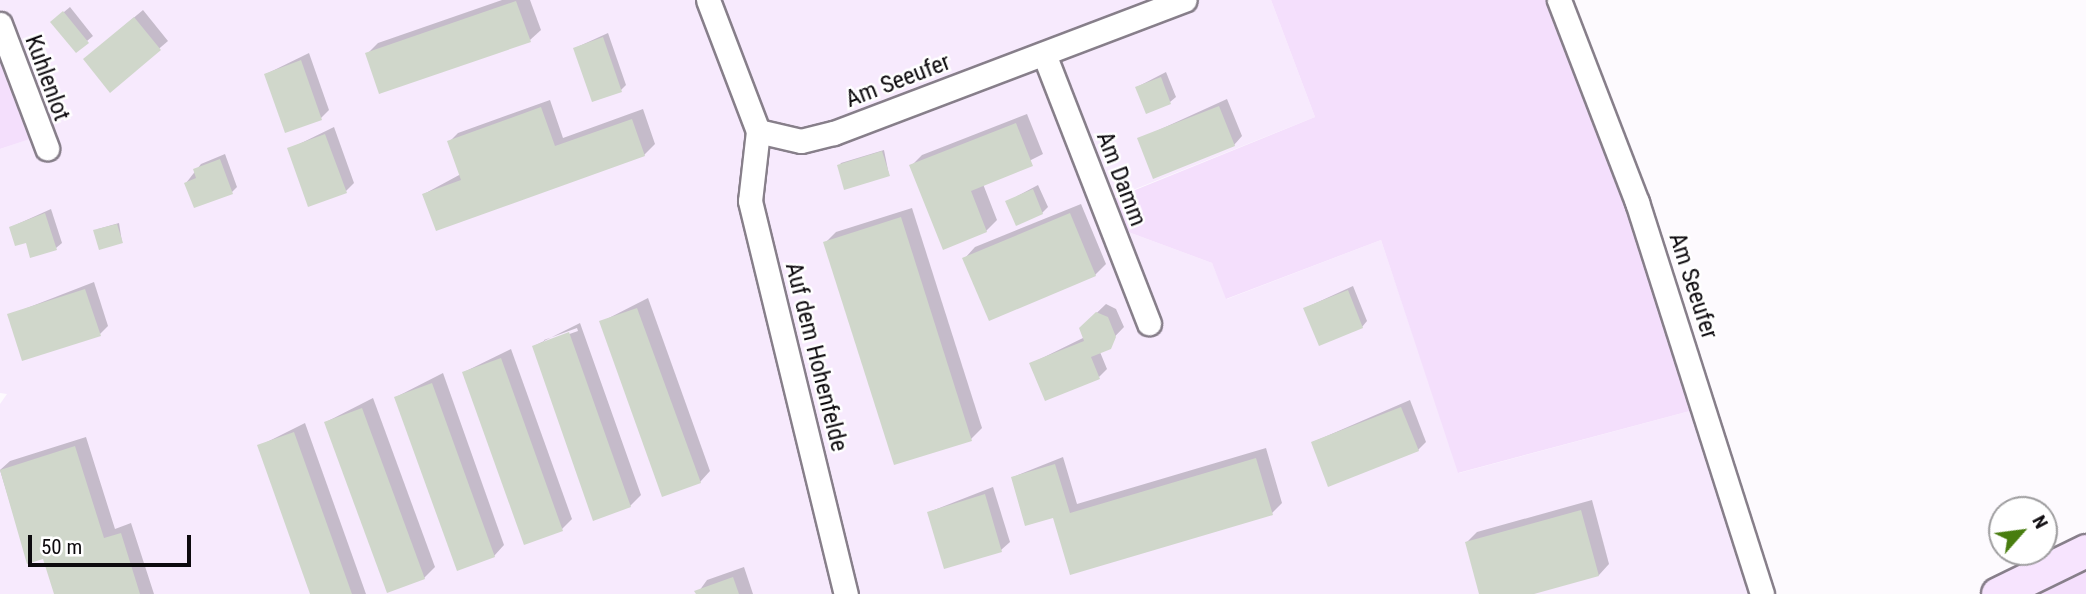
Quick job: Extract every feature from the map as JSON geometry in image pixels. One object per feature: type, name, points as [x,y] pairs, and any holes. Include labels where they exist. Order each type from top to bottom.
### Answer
[{"type":"main road","points":[[1998,594],[2086,551]]},
{"type":"street","points":[[708,0],[758,131]]},
{"type":"street","name":"Am Seeufer","points":[[758,131],[801,141],[834,133],[1185,0]]},
{"type":"street","name":"Am Seeufer","points":[[1559,0],[1637,202],[1762,594]]},
{"type":"street","name":"Kuhlenlot","points":[[0,24],[47,148]]},
{"type":"street","name":"Am Damm","points":[[1044,54],[1149,323]]},
{"type":"street","name":"Auf dem Hohenfelde","points":[[758,131],[750,201],[846,594]]},
{"type":"shaded area","points":[[0,0],[1271,0],[1315,117],[1103,202],[1112,226],[1212,263],[1227,299],[1381,240],[1459,473],[1705,407],[1762,594],[0,594],[0,404],[7,394],[0,393],[0,149],[38,136],[0,24]]},
{"type":"shaded area","points":[[1271,0],[1559,0],[1705,407],[1458,473],[1381,240],[1226,299],[1212,263],[1112,226],[1103,203],[1315,117]]},
{"type":"shaded area","points":[[0,24],[39,136],[0,149]]},
{"type":"shaded area","points":[[2086,565],[2086,594],[2030,594]]},
{"type":"building","points":[[516,1],[531,42],[379,94],[365,53]]},
{"type":"building","points":[[63,11],[89,43],[76,53],[50,22]]},
{"type":"building","points":[[134,17],[161,50],[110,93],[83,59]]},
{"type":"building","points":[[603,37],[622,92],[592,102],[573,48]]},
{"type":"building","points":[[301,60],[322,120],[285,133],[264,74]]},
{"type":"building","points":[[1161,77],[1171,104],[1146,114],[1135,87]]},
{"type":"building","points":[[1219,106],[1235,146],[1153,179],[1137,138]]},
{"type":"building","points":[[541,107],[555,146],[632,119],[645,156],[436,231],[422,194],[461,180],[447,141]]},
{"type":"building","points":[[1016,123],[1033,166],[971,191],[987,232],[943,250],[909,165]]},
{"type":"building","points":[[325,134],[347,193],[308,207],[287,148]]},
{"type":"building","points":[[882,151],[890,176],[844,190],[837,165]]},
{"type":"building","points":[[220,159],[233,194],[194,208],[184,183],[196,178],[193,169]]},
{"type":"building","points":[[1033,189],[1043,214],[1016,226],[1005,201]]},
{"type":"building","points":[[45,213],[57,250],[30,258],[26,243],[15,246],[9,227]]},
{"type":"building","points":[[1070,213],[1096,276],[989,321],[962,258]]},
{"type":"building","points":[[901,217],[972,441],[894,465],[823,242]]},
{"type":"building","points":[[117,224],[123,243],[99,250],[93,230]]},
{"type":"building","points":[[85,289],[101,336],[22,361],[7,314]]},
{"type":"building","points":[[1348,290],[1363,328],[1319,346],[1303,308]]},
{"type":"building","points":[[637,308],[701,483],[662,497],[599,321]]},
{"type":"building","points":[[1096,312],[1108,317],[1116,337],[1111,349],[1091,357],[1100,379],[1045,401],[1029,363],[1084,341],[1079,328]]},
{"type":"building","points":[[569,332],[631,507],[593,521],[532,346]]},
{"type":"building","points":[[501,358],[563,531],[524,545],[462,372]]},
{"type":"building","points":[[432,383],[495,557],[457,571],[394,397]]},
{"type":"building","points":[[1401,407],[1419,451],[1328,487],[1311,442]]},
{"type":"building","points":[[362,408],[425,579],[387,593],[324,422]]},
{"type":"building","points":[[294,432],[352,594],[310,594],[257,445]]},
{"type":"building","points":[[75,446],[104,538],[121,533],[140,594],[54,594],[43,559],[27,564],[0,470]]},
{"type":"building","points":[[1256,458],[1273,515],[1070,575],[1053,518],[1025,526],[1011,477],[1055,464],[1070,513]]},
{"type":"building","points":[[985,494],[1002,552],[944,569],[927,512]]},
{"type":"building","points":[[1581,510],[1599,576],[1534,594],[1479,594],[1465,542]]},
{"type":"building","points":[[733,577],[739,594],[696,594],[694,591]]}]
